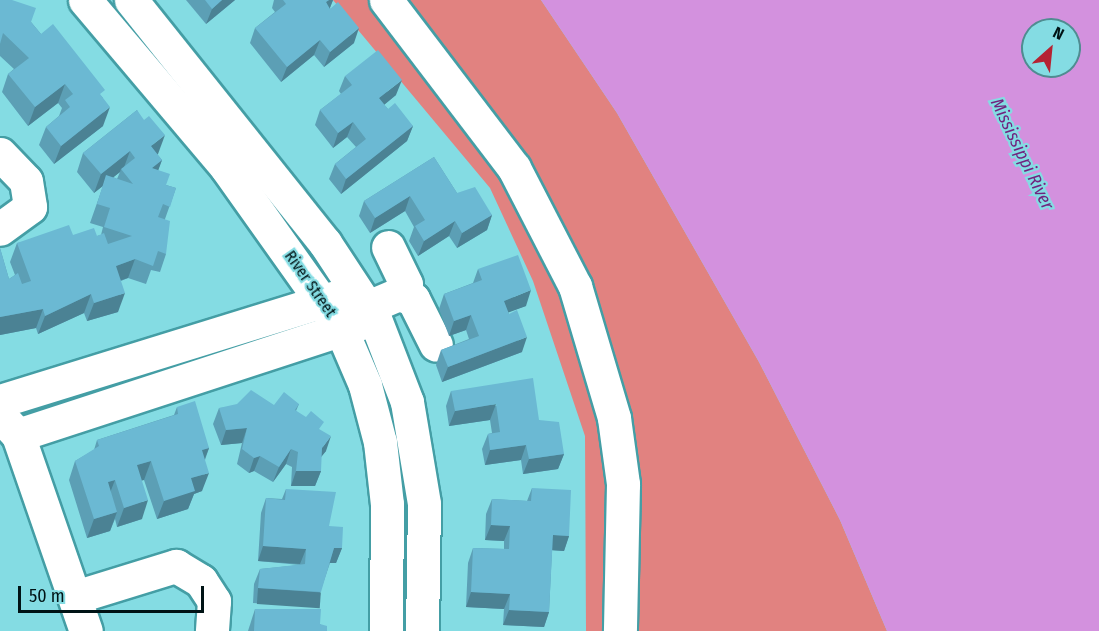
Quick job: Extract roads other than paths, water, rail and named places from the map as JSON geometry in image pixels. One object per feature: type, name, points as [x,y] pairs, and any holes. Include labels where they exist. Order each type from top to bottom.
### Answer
[{"type":"street","name":"River Street","points":[[85,0],[158,84],[238,158],[367,306],[407,402],[424,504],[422,631]]},
{"type":"street","name":"River Street","points":[[131,0],[186,66],[238,158],[341,329],[365,385],[380,442],[387,504],[386,631]]},
{"type":"street","points":[[386,0],[514,168],[575,286],[597,351],[623,484],[620,631]]},
{"type":"street","points":[[158,84],[186,66]]},
{"type":"street","points":[[0,154],[26,181],[30,207],[0,230]]},
{"type":"street","points":[[86,631],[9,425],[341,329],[367,306],[399,294],[406,284],[388,247]]},
{"type":"street","points":[[399,294],[413,299],[436,345]]},
{"type":"street","points":[[0,401],[324,299],[367,306]]},
{"type":"street","points":[[387,504],[424,504]]},
{"type":"street","points":[[75,597],[176,566],[201,581],[214,601],[212,631]]},
{"type":"water","name":"Mississippi River","points":[[541,0],[1099,0],[1099,631],[887,631],[840,520],[759,362],[617,113]]}]
